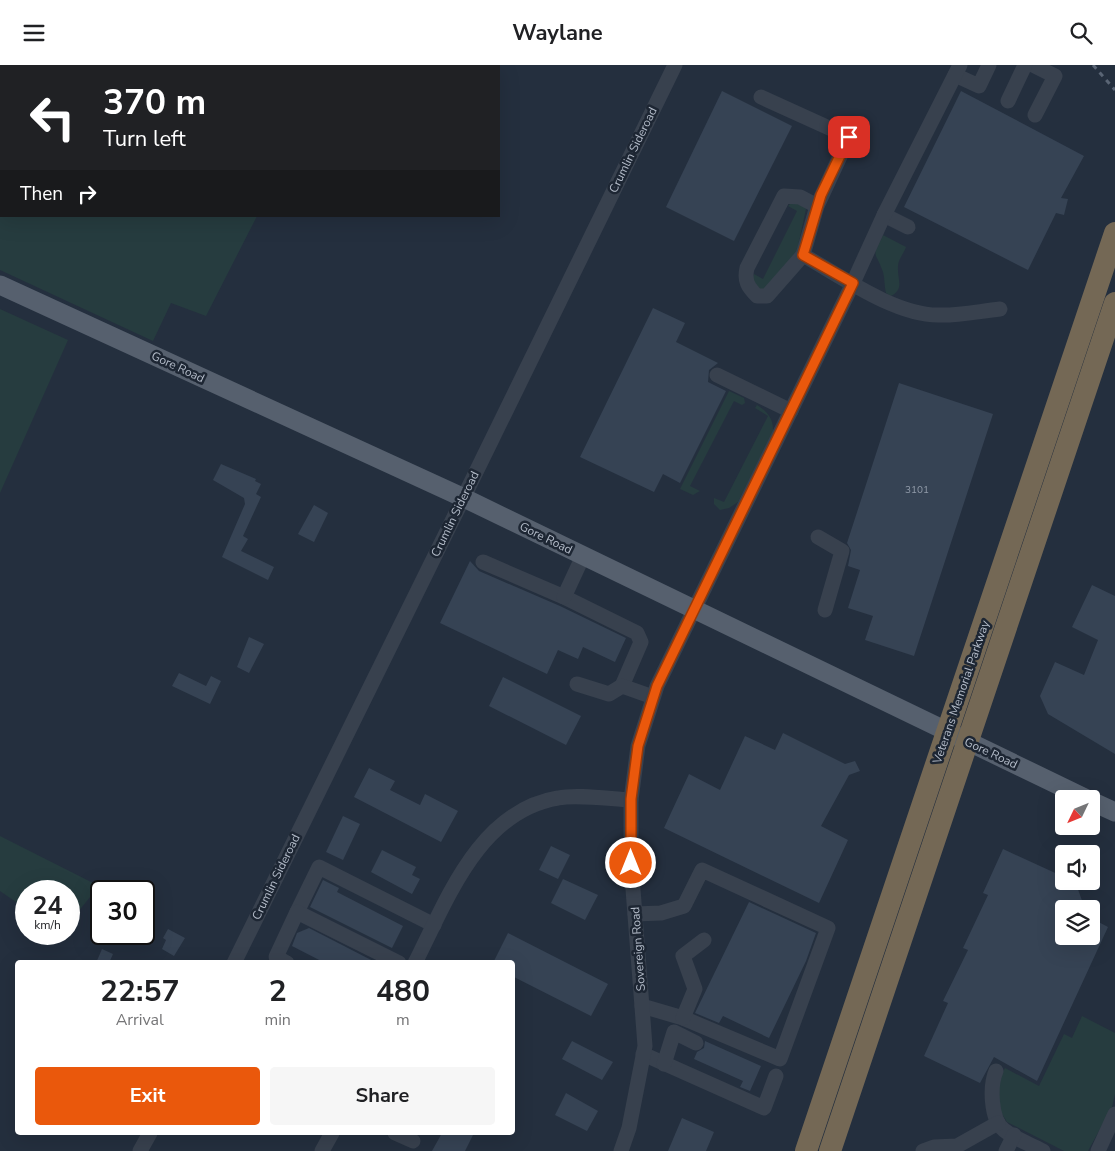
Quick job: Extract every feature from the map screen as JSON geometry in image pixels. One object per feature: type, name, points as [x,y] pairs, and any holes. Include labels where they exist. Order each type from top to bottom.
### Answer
[{"type":"highway","name":"Veterans Memorial Parkway","points":[[830,1151],[1115,233]]},
{"type":"highway","name":"Veterans Memorial Parkway","points":[[806,1151],[1115,303]]},
{"type":"main road","name":"Gore Road","points":[[0,285],[464,498],[1068,790]]},
{"type":"main road","points":[[1100,805],[1115,812]]},
{"type":"street","name":"Crumlin Sideroad","points":[[235,960],[464,498],[674,65]]},
{"type":"street","points":[[957,70],[979,86],[989,65]]},
{"type":"street","points":[[1008,101],[1025,65]]},
{"type":"street","points":[[1033,65],[1055,76],[1035,115]]},
{"type":"street","name":"Sovereign Road","points":[[621,1151],[629,1128],[645,1045],[631,863],[631,799],[638,746],[653,697],[884,215],[957,70]]},
{"type":"street","points":[[761,97],[849,137],[817,206],[803,255],[767,296],[758,296],[749,288],[745,278],[747,268],[784,196],[800,197],[817,206]]},
{"type":"street","points":[[884,215],[908,227]]},
{"type":"street","points":[[803,255],[892,306],[914,313],[939,315],[1000,309]]},
{"type":"street","points":[[717,375],[791,411]]},
{"type":"street","points":[[818,537],[842,551],[826,610]]},
{"type":"street","points":[[564,597],[583,556]]},
{"type":"street","points":[[483,562],[564,597],[638,633],[641,642],[622,686],[609,694],[577,684]]},
{"type":"street","points":[[622,686],[653,697]]},
{"type":"street","points":[[416,960],[457,880],[495,829],[525,809],[558,797],[631,799]]},
{"type":"street","points":[[282,960],[276,957],[319,867],[434,925]]},
{"type":"street","points":[[635,914],[661,913],[684,905],[702,870],[828,928],[780,1059],[683,1018],[642,1006]]},
{"type":"street","points":[[297,912],[393,960]]},
{"type":"street","points":[[683,1018],[695,989],[683,956],[704,940]]},
{"type":"street","points":[[664,1064],[674,1033],[696,1043]]},
{"type":"street","points":[[643,1054],[764,1108],[776,1076]]},
{"type":"street","points":[[996,1071],[991,1083],[998,1123],[1004,1130],[1043,1151]]},
{"type":"street","points":[[1098,1151],[1115,1114]]},
{"type":"street","points":[[923,1151],[934,1147],[956,1148],[998,1123]]},
{"type":"street","points":[[140,1151],[149,1135]]},
{"type":"street","points":[[322,1151],[331,1135]]},
{"type":"street","points":[[400,1135],[413,1141]]},
{"type":"street","points":[[1006,1151],[1014,1135]]},
{"type":"green space","points":[[791,203],[803,204],[806,209],[797,251],[766,289],[759,289],[752,280],[754,274],[763,279],[797,211],[788,206]]},
{"type":"green space","points":[[0,217],[256,217],[206,316],[171,303],[153,341],[0,270]]},
{"type":"green space","points":[[883,235],[906,247],[898,264],[899,287],[891,296],[886,293],[883,272],[875,254]]},
{"type":"green space","points":[[0,309],[68,340],[0,493]]},
{"type":"green space","points":[[729,391],[744,398],[745,403],[742,405],[734,401],[690,486],[700,491],[693,495],[680,489]]},
{"type":"green space","points":[[757,405],[769,416],[773,433],[738,502],[729,508],[720,510],[714,504],[714,498],[724,502],[768,416],[755,408]]},
{"type":"green space","points":[[0,836],[90,881],[90,897],[80,909],[80,880],[15,880],[15,901],[0,891]]},
{"type":"green space","points":[[1082,1016],[1115,1033],[1115,1094],[1112,1107],[1088,1151],[1064,1151],[1007,1122],[997,1106],[997,1083],[1005,1068],[1039,1086],[1064,1034],[1072,1038]]},
{"type":"building","points":[[722,91],[792,126],[734,241],[666,207]]},
{"type":"building","points":[[961,91],[1084,156],[1061,198],[1068,199],[1064,215],[1056,213],[1028,270],[904,207]]},
{"type":"building","points":[[653,308],[685,323],[676,342],[718,363],[709,370],[708,382],[726,391],[680,483],[663,474],[654,492],[580,457]]},
{"type":"building","points":[[899,383],[993,414],[914,656],[865,640],[873,616],[848,608],[860,570],[848,566],[851,550],[847,543]]},
{"type":"building","points":[[221,464],[256,479],[255,481],[261,484],[256,494],[261,497],[243,536],[248,539],[241,551],[274,567],[268,580],[222,557],[245,504],[244,498],[213,480]]},
{"type":"building","points":[[314,505],[328,513],[314,542],[298,534]]},
{"type":"building","points":[[470,561],[479,571],[560,606],[626,638],[615,662],[583,647],[578,659],[558,650],[547,674],[440,623]]},
{"type":"building","points":[[1092,585],[1115,596],[1115,754],[1048,714],[1040,696],[1055,662],[1084,675],[1098,640],[1072,627]]},
{"type":"building","points":[[249,637],[264,644],[249,673],[237,667]]},
{"type":"building","points":[[179,673],[206,686],[211,676],[221,681],[210,704],[172,686]]},
{"type":"building","points":[[503,677],[581,716],[566,745],[489,706]]},
{"type":"building","points":[[783,733],[845,764],[855,761],[860,771],[849,775],[821,826],[848,840],[819,903],[664,828],[689,774],[720,790],[745,736],[775,750]]},
{"type":"building","points":[[369,768],[395,781],[390,790],[420,805],[425,794],[458,811],[441,842],[354,797]]},
{"type":"building","points":[[343,816],[360,824],[343,860],[326,852]]},
{"type":"building","points":[[551,846],[570,855],[558,879],[539,870]]},
{"type":"building","points":[[1003,849],[1055,873],[1055,890],[1078,890],[1082,900],[1055,900],[1055,945],[1100,945],[1037,1081],[994,1057],[980,1083],[924,1056],[948,1003],[943,1001],[968,950],[963,948],[988,895],[983,893]]},
{"type":"building","points":[[382,850],[416,867],[412,875],[420,879],[412,894],[371,872]]},
{"type":"building","points":[[563,879],[598,895],[585,920],[551,903]]},
{"type":"building","points":[[323,880],[339,888],[337,892],[403,926],[392,948],[310,907]]},
{"type":"building","points":[[749,902],[816,933],[806,961],[769,1038],[723,1016],[719,1023],[695,1013]]},
{"type":"building","points":[[1100,923],[1108,927],[1100,944]]},
{"type":"building","points":[[309,928],[371,960],[319,960],[292,946],[297,933]]},
{"type":"building","points":[[168,929],[185,938],[174,956],[162,949],[166,940],[163,938]]},
{"type":"building","points":[[508,933],[608,984],[591,1016],[515,978],[515,960],[494,960]]},
{"type":"building","points":[[102,949],[113,954],[110,960],[97,960]]},
{"type":"building","points":[[572,1041],[613,1062],[602,1080],[562,1059]]},
{"type":"building","points":[[705,1041],[761,1066],[750,1091],[740,1087],[743,1081],[694,1059],[697,1052],[704,1048]]},
{"type":"building","points":[[566,1093],[598,1111],[587,1131],[555,1115]]},
{"type":"building","points":[[682,1118],[714,1132],[706,1151],[668,1151]]},
{"type":"building","points":[[441,1135],[473,1135],[465,1151],[432,1151]]},
{"type":"railway","points":[[1093,65],[1115,90]]},
{"type":"route","points":[[631,863],[631,799],[638,746],[657,686],[853,283],[803,255],[821,195],[849,137]]}]
